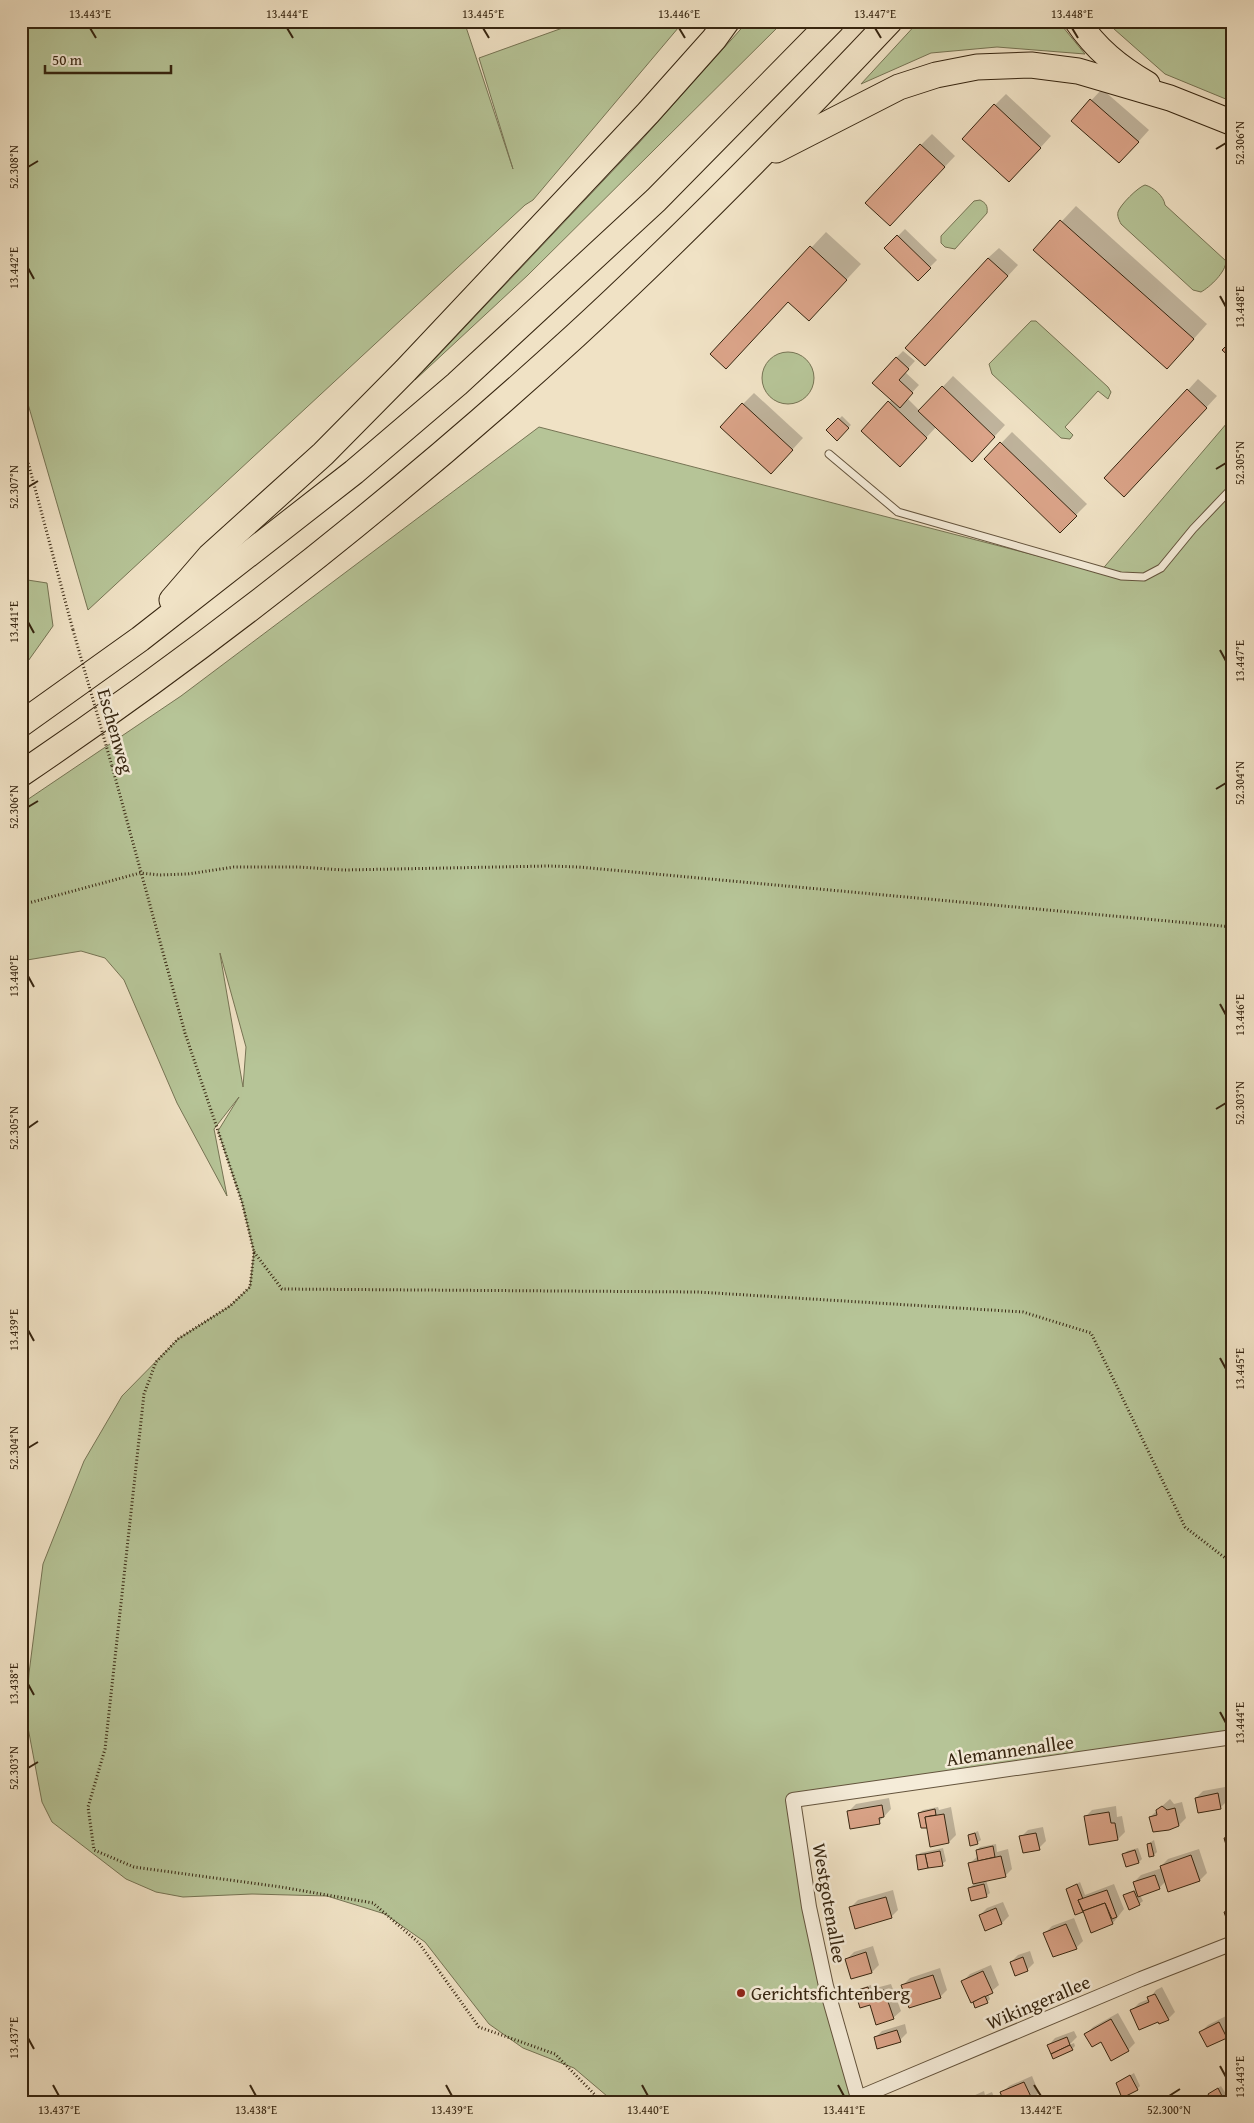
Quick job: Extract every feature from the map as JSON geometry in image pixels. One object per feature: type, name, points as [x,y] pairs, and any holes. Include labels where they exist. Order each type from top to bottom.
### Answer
[{"type":"highway","points":[[140,638],[210,556],[323,454],[405,371],[648,113],[714,40],[727,21]]},
{"type":"highway","points":[[21,724],[140,638],[354,472],[457,384],[656,200],[832,21]]},
{"type":"highway","points":[[21,774],[155,681],[358,523],[474,426],[575,336],[760,158],[890,21]]},
{"type":"highway","points":[[1077,21],[1092,43],[1129,74],[1170,98]]},
{"type":"highway","points":[[760,158],[846,116],[899,87],[936,75],[977,67],[1031,66],[1078,71],[1170,98],[1233,123]]},
{"type":"street","name":"Alemannenallee","points":[[793,1800],[1233,1737]]},
{"type":"street","name":"Westgotenallee","points":[[793,1800],[809,1906],[826,1986],[858,2098]]},
{"type":"street","name":"Wikingerallee","points":[[858,2098],[1141,1979],[1233,1944]]},
{"type":"lane","points":[[829,454],[898,512],[1121,576],[1144,577],[1161,568],[1193,529],[1233,487]]},
{"type":"path","name":"Eschenweg","points":[[21,436],[185,1033],[242,1202],[254,1252]]},
{"type":"path","points":[[21,904],[140,873],[160,875],[188,874],[234,867],[298,867],[344,870],[579,867],[1233,927]]},
{"type":"path","points":[[254,1252],[250,1287],[230,1306],[178,1339],[156,1362],[144,1394],[105,1749],[88,1808],[94,1850],[134,1867],[281,1887],[373,1904],[420,1943],[480,2027],[555,2054],[602,2102]]},
{"type":"path","points":[[254,1252],[282,1288],[698,1292],[1023,1312],[1092,1333],[1185,1527],[1233,1564]]},
{"type":"green space","points":[[21,21],[464,21],[513,169],[479,58],[582,21],[684,21],[533,200],[525,205],[88,610],[21,380]]},
{"type":"green space","points":[[748,21],[784,21],[528,275],[415,380],[638,144]]},
{"type":"green space","points":[[919,21],[1058,21],[1085,54],[997,47],[931,53],[861,84]]},
{"type":"green space","points":[[1105,21],[1233,21],[1233,102],[1165,74]]},
{"type":"green space","points":[[1145,185],[1158,192],[1163,198],[1165,205],[1226,261],[1223,270],[1213,283],[1201,292],[1193,290],[1121,224],[1118,215],[1119,209],[1134,193]]},
{"type":"green space","points":[[980,200],[986,205],[987,213],[955,249],[945,247],[941,243],[941,236],[974,201]]},
{"type":"green space","points":[[1031,321],[1036,321],[1108,387],[1111,392],[1108,399],[1098,391],[1065,427],[1073,435],[1070,439],[1061,438],[992,374],[989,364]]},
{"type":"green space","points":[[788,352],[798,354],[806,360],[812,368],[814,378],[812,388],[806,396],[798,402],[788,404],[778,402],[770,396],[764,388],[762,378],[764,368],[770,360],[778,354]]},
{"type":"green space","points":[[1233,416],[1233,1737],[794,1800],[809,1907],[860,2102],[614,2102],[574,2068],[523,2048],[489,2024],[425,1942],[385,1914],[327,1896],[252,1894],[183,1897],[156,1892],[126,1879],[52,1822],[42,1802],[26,1717],[29,1673],[43,1564],[84,1461],[122,1396],[178,1339],[230,1306],[250,1287],[254,1252],[242,1202],[218,1131],[239,1097],[214,1129],[227,1196],[177,1103],[124,980],[105,958],[81,951],[21,961],[21,804],[181,696],[539,427],[1100,572]],"holes":[[[220,953],[246,1047],[243,1087]]]},
{"type":"green space","points":[[21,579],[47,583],[53,626],[21,671]]},
{"type":"building","points":[[1090,99],[1139,142],[1119,163],[1071,121]]},
{"type":"building","points":[[994,104],[1041,148],[1009,182],[962,139]]},
{"type":"building","points":[[920,144],[945,167],[890,226],[865,203]]},
{"type":"building","points":[[1060,220],[1194,339],[1167,369],[1033,250]]},
{"type":"building","points":[[897,235],[931,268],[918,281],[884,248]]},
{"type":"building","points":[[810,246],[847,280],[809,321],[788,302],[726,369],[710,354]]},
{"type":"building","points":[[988,258],[1008,276],[925,366],[905,348]]},
{"type":"building","points":[[1233,339],[1233,360],[1222,350]]},
{"type":"building","points":[[896,357],[909,369],[899,380],[913,393],[900,408],[872,383]]},
{"type":"building","points":[[942,386],[995,437],[972,462],[918,411]]},
{"type":"building","points":[[1187,389],[1207,408],[1124,497],[1104,478]]},
{"type":"building","points":[[888,401],[927,438],[900,467],[861,431]]},
{"type":"building","points":[[742,403],[793,450],[771,474],[720,427]]},
{"type":"building","points":[[838,418],[849,428],[837,441],[826,430]]},
{"type":"building","points":[[1000,442],[1077,516],[1060,533],[984,459]]},
{"type":"building","points":[[1218,1793],[1221,1809],[1198,1813],[1195,1798]]},
{"type":"building","points":[[882,1805],[884,1817],[879,1818],[880,1824],[850,1829],[847,1811]]},
{"type":"building","points":[[1162,1806],[1167,1810],[1175,1808],[1179,1826],[1169,1830],[1153,1832],[1149,1817],[1157,1815],[1156,1810]]},
{"type":"building","points":[[935,1809],[936,1815],[925,1817],[927,1828],[921,1828],[918,1813]]},
{"type":"building","points":[[1109,1812],[1111,1823],[1115,1823],[1118,1840],[1089,1845],[1084,1816]]},
{"type":"building","points":[[944,1814],[949,1843],[930,1847],[925,1817]]},
{"type":"building","points":[[975,1833],[978,1844],[970,1846],[968,1835]]},
{"type":"building","points":[[1036,1833],[1040,1850],[1023,1853],[1019,1836]]},
{"type":"building","points":[[1233,1836],[1233,1854],[1229,1855],[1224,1838]]},
{"type":"building","points":[[1151,1843],[1154,1856],[1149,1857],[1147,1844]]},
{"type":"building","points":[[993,1846],[995,1857],[978,1861],[976,1850]]},
{"type":"building","points":[[1135,1850],[1139,1863],[1126,1867],[1122,1854]]},
{"type":"building","points":[[940,1851],[943,1866],[928,1868],[925,1854]]},
{"type":"building","points":[[925,1854],[928,1868],[918,1870],[916,1855]]},
{"type":"building","points":[[1191,1855],[1200,1881],[1168,1892],[1160,1866]]},
{"type":"building","points":[[1001,1856],[1006,1877],[973,1884],[968,1863]]},
{"type":"building","points":[[1155,1875],[1160,1889],[1138,1897],[1133,1882]]},
{"type":"building","points":[[1233,1882],[1233,1904],[1226,1884]]},
{"type":"building","points":[[984,1884],[987,1897],[971,1901],[968,1888]]},
{"type":"building","points":[[1077,1884],[1083,1899],[1078,1900],[1083,1912],[1075,1915],[1066,1889]]},
{"type":"building","points":[[1107,1890],[1117,1917],[1112,1919],[1105,1903],[1083,1911],[1078,1900]]},
{"type":"building","points":[[1134,1891],[1140,1905],[1129,1910],[1123,1895]]},
{"type":"building","points":[[886,1897],[892,1918],[855,1929],[849,1907]]},
{"type":"building","points":[[1105,1903],[1113,1924],[1091,1933],[1083,1911]]},
{"type":"building","points":[[996,1908],[1002,1924],[985,1931],[979,1915]]},
{"type":"building","points":[[1231,1910],[1233,1925],[1229,1926],[1224,1912]]},
{"type":"building","points":[[1066,1924],[1077,1949],[1053,1957],[1043,1933]]},
{"type":"building","points":[[866,1952],[872,1973],[851,1979],[845,1959]]},
{"type":"building","points":[[1023,1957],[1028,1971],[1015,1976],[1010,1962]]},
{"type":"building","points":[[983,1971],[993,1993],[971,2003],[961,1981]]},
{"type":"building","points":[[933,1975],[941,1998],[909,2008],[901,1985]]},
{"type":"building","points":[[868,1987],[870,1994],[853,2000],[851,1992]]},
{"type":"building","points":[[884,1990],[894,2019],[876,2025],[870,2005],[860,2008],[857,1998]]},
{"type":"building","points":[[1155,1994],[1169,2020],[1159,2024],[1158,2022],[1139,2030],[1130,2010],[1149,2002],[1147,1997]]},
{"type":"building","points":[[985,1996],[988,2003],[975,2008],[973,2002]]},
{"type":"building","points":[[1111,2019],[1129,2051],[1111,2061],[1101,2042],[1092,2047],[1084,2034]]},
{"type":"building","points":[[1219,2022],[1227,2038],[1207,2047],[1199,2032]]},
{"type":"building","points":[[897,2030],[901,2042],[877,2049],[874,2037]]},
{"type":"building","points":[[1067,2037],[1070,2045],[1051,2054],[1047,2045]]},
{"type":"building","points":[[1070,2045],[1073,2050],[1053,2059],[1051,2054]]},
{"type":"building","points":[[1130,2075],[1138,2090],[1122,2098],[1116,2083]]},
{"type":"building","points":[[1024,2082],[1033,2101],[1004,2102],[1000,2092]]},
{"type":"building","points":[[1218,2088],[1225,2102],[1212,2102],[1208,2094]]},
{"type":"place","name":"Gerichtsfichtenberg","points":[[741,1993]]}]
